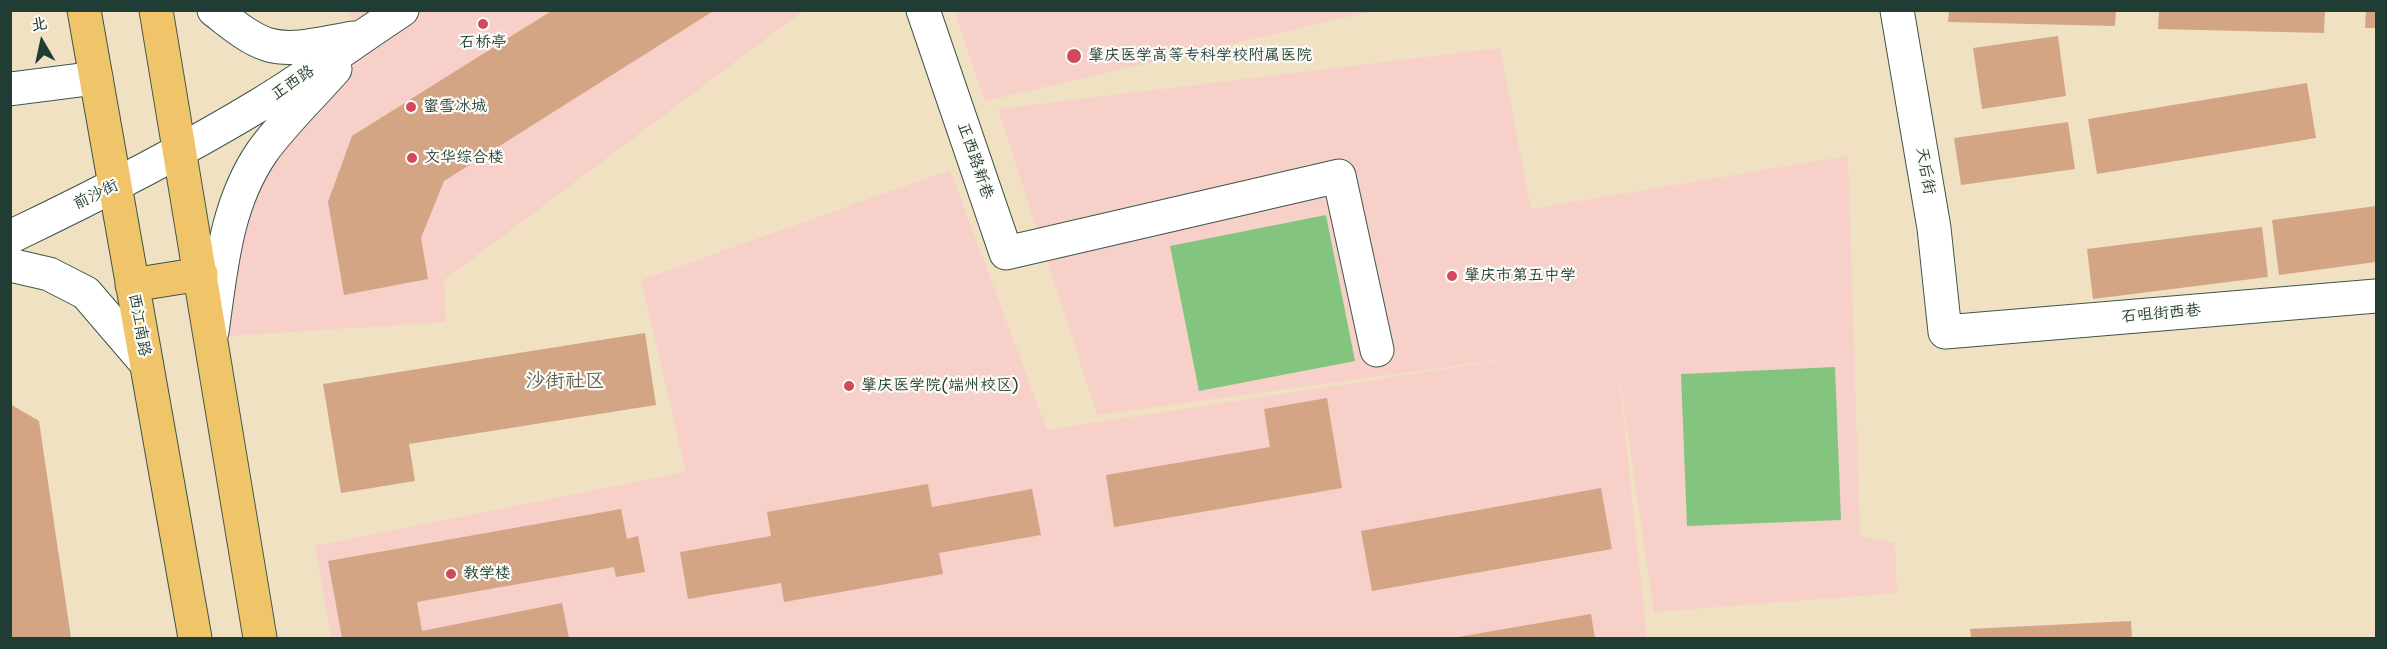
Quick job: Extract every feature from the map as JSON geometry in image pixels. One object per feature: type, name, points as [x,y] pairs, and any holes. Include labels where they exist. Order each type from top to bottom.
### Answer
[{"type":"main road","name":"西江南路","points":[[84,10],[195,639]]},
{"type":"main road","points":[[156,10],[212,337],[260,639]]},
{"type":"main road","points":[[132,285],[201,274]]},
{"type":"street","points":[[214,10],[240,30],[270,45],[299,47],[363,36]]},
{"type":"street","name":"正西路","points":[[181,151],[262,104],[402,10]]},
{"type":"street","name":"正西路新巷","points":[[923,10],[1006,253],[1339,176],[1377,350]]},
{"type":"street","name":"天后街","points":[[1897,10],[1934,228],[1945,332]]},
{"type":"street","points":[[212,337],[225,238],[237,198],[262,152],[363,36]]},
{"type":"street","points":[[10,89],[96,78]]},
{"type":"street","name":"前沙街","points":[[10,237],[114,187],[181,151]]},
{"type":"street","points":[[10,265],[49,274],[86,293],[146,363]]},
{"type":"street","name":"石咀街西巷","points":[[1945,332],[2376,296]]},
{"type":"shaded area","name":"肇庆医学高等专科学校附属医院","points":[[954,10],[1373,10],[1373,11],[985,101]]},
{"type":"shaded area","points":[[347,11],[803,11],[444,280],[446,322],[212,337],[237,198],[363,36]]},
{"type":"shaded area","points":[[1500,48],[1531,209],[1848,156],[1860,537],[1895,542],[1897,593],[1654,612],[1618,367],[1647,638],[331,638],[315,546],[686,472],[641,280],[950,170],[1047,430],[1549,353],[1097,415],[998,109]]},
{"type":"green space","points":[[1326,215],[1355,361],[1199,391],[1170,246]]},
{"type":"green space","points":[[1835,367],[1841,520],[1687,526],[1681,374]]},
{"type":"building","name":"文华综合楼","points":[[553,10],[715,10],[444,181],[421,238],[428,279],[344,295],[328,202],[352,136]]},
{"type":"building","points":[[1949,10],[2116,10],[2115,26],[1948,22]]},
{"type":"building","points":[[2159,10],[2325,10],[2324,33],[2158,29]]},
{"type":"building","points":[[2366,10],[2376,10],[2376,28],[2365,28]]},
{"type":"building","points":[[2058,36],[2066,96],[1982,109],[1973,48]]},
{"type":"building","points":[[2307,83],[2316,138],[2097,174],[2088,119]]},
{"type":"building","points":[[2068,122],[2075,169],[1961,185],[1954,138]]},
{"type":"building","points":[[2376,206],[2376,262],[2279,275],[2272,220]]},
{"type":"building","points":[[2262,227],[2268,277],[2093,299],[2087,249]]},
{"type":"building","points":[[645,333],[656,405],[409,444],[415,481],[341,493],[323,384]]},
{"type":"building","points":[[1327,398],[1342,488],[1114,527],[1106,475],[1270,447],[1264,409]]},
{"type":"building","points":[[10,404],[39,421],[71,638],[10,638]]},
{"type":"building","points":[[928,484],[932,507],[1032,489],[1041,535],[939,553],[943,574],[784,602],[781,583],[688,599],[680,552],[771,536],[767,512]]},
{"type":"building","points":[[1601,488],[1612,549],[1372,591],[1361,531]]},
{"type":"building","name":"教学楼","points":[[621,509],[627,539],[638,536],[645,572],[616,577],[614,567],[417,602],[422,631],[562,603],[569,638],[342,638],[328,561]]},
{"type":"building","points":[[1591,614],[1595,638],[1458,638],[1458,637]]},
{"type":"building","points":[[2131,621],[2132,638],[1971,638],[1970,629]]},
{"type":"place","name":"石桥亭","points":[[483,24]]},
{"type":"place","name":"肇庆医学高等专科学校附属医院","points":[[1074,56]]},
{"type":"place","name":"蜜雪冰城","points":[[411,107]]},
{"type":"place","name":"文华综合楼","points":[[412,158]]},
{"type":"place","name":"肇庆市第五中学","points":[[1452,276]]},
{"type":"place","name":"肇庆医学院(端州校区)","points":[[849,386]]},
{"type":"place","name":"教学楼","points":[[451,574]]},
{"type":"district","name":"沙街社区","points":[[565,382]]}]
